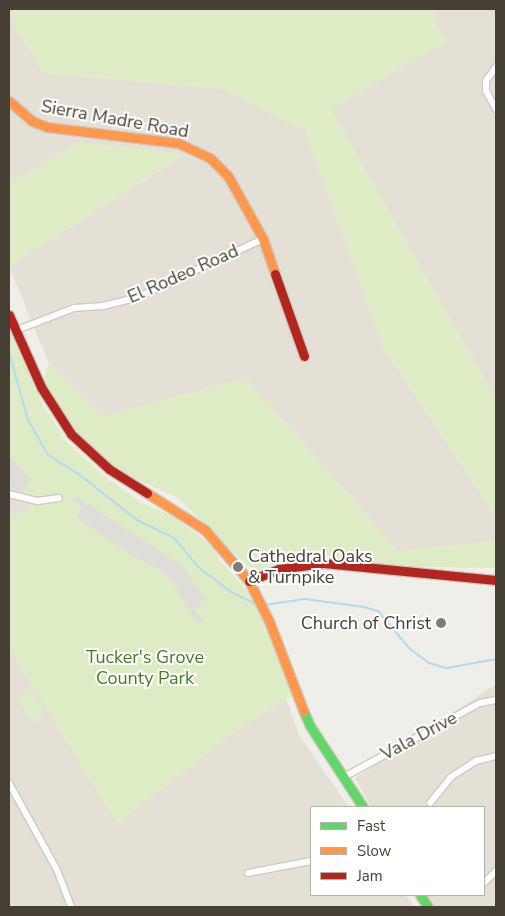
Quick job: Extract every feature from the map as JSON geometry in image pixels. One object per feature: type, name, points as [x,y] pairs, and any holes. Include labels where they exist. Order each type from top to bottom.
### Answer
[{"type":"main road","name":"Sierra Madre Road","points":[[9,101],[32,121],[47,127],[178,143],[197,151],[228,176],[263,239],[304,356]]},
{"type":"main road","points":[[9,316],[17,330],[41,387],[71,434],[109,468],[205,530],[249,581],[269,621],[297,698],[320,745],[362,806]]},
{"type":"main road","points":[[249,581],[279,569],[323,563],[496,580]]},
{"type":"main road","points":[[421,896],[428,907]]},
{"type":"street","points":[[496,66],[486,81],[486,91],[496,109]]},
{"type":"street","name":"El Rodeo Road","points":[[17,330],[74,308],[103,306],[136,298],[263,239]]},
{"type":"street","points":[[9,494],[38,501],[60,498]]},
{"type":"street","name":"Vala Drive","points":[[344,777],[480,704],[496,700]]},
{"type":"street","points":[[430,803],[451,776],[476,761],[496,756]]},
{"type":"street","points":[[9,783],[57,870],[71,907]]},
{"type":"street","points":[[248,873],[310,861]]},
{"type":"street","points":[[485,882],[496,871]]},
{"type":"shaded area","points":[[435,9],[496,9],[496,399],[330,109],[447,41],[433,21]]},
{"type":"shaded area","points":[[9,15],[43,73],[223,89],[305,131],[385,351],[496,517],[496,541],[398,551],[246,378],[102,417],[49,364],[9,266],[184,155],[81,142],[9,183]]},
{"type":"shaded area","points":[[9,449],[11,458],[31,479],[21,495],[9,486]]},
{"type":"shaded area","points":[[9,477],[73,520],[253,603],[299,735],[348,806],[310,806],[310,896],[407,896],[414,907],[9,907]]},
{"type":"shaded area","points":[[76,496],[181,565],[206,599],[194,609],[204,619],[197,625],[173,583],[159,569],[129,554],[76,517],[82,507],[73,500]]},
{"type":"shaded area","points":[[496,684],[496,907],[434,907],[427,896],[485,896],[485,806],[370,806],[355,778]]},
{"type":"green space","points":[[9,9],[435,9],[433,21],[447,41],[331,109],[496,399],[496,517],[385,351],[305,131],[222,89],[43,73],[9,15]]},
{"type":"green space","points":[[81,142],[185,154],[9,266],[9,183]]},
{"type":"green space","name":"Tucker's Grove County Park","points":[[9,329],[43,405],[66,441],[104,476],[140,502],[170,515],[196,533],[217,552],[219,562],[222,562],[258,604],[292,696],[240,728],[117,824],[9,648],[9,520],[30,505],[9,481]]},
{"type":"green space","points":[[49,364],[102,417],[246,378],[398,551],[496,541],[496,568],[360,566],[304,549],[258,571],[246,565],[179,498],[104,465],[41,387]]},
{"type":"green space","points":[[27,689],[31,690],[44,713],[35,722],[31,721],[18,699]]},
{"type":"waterway","points":[[9,352],[28,420],[48,455],[80,475],[137,520],[174,538],[198,567],[231,592],[256,604]]},
{"type":"waterway","points":[[265,605],[305,599],[364,607],[378,611],[410,649],[429,663],[447,668],[496,659]]},
{"type":"traffic: fast","points":[[304,712],[310,726],[362,806]]},
{"type":"traffic: fast","points":[[421,896],[428,907]]},
{"type":"traffic: slow","points":[[9,101],[32,121],[47,127],[178,143],[210,158],[228,176],[263,239],[275,274]]},
{"type":"traffic: slow","points":[[147,493],[205,530],[249,581],[269,621],[304,712]]},
{"type":"traffic: jam","points":[[275,274],[304,356]]},
{"type":"traffic: jam","points":[[9,315],[41,387],[71,434],[109,469],[147,493]]},
{"type":"traffic: jam","points":[[249,581],[279,569],[323,563],[496,580]]},
{"type":"place","name":"Cathedral Oaks & Turnpike","points":[[238,567]]},
{"type":"place","name":"Church of Christ","points":[[441,623]]}]
